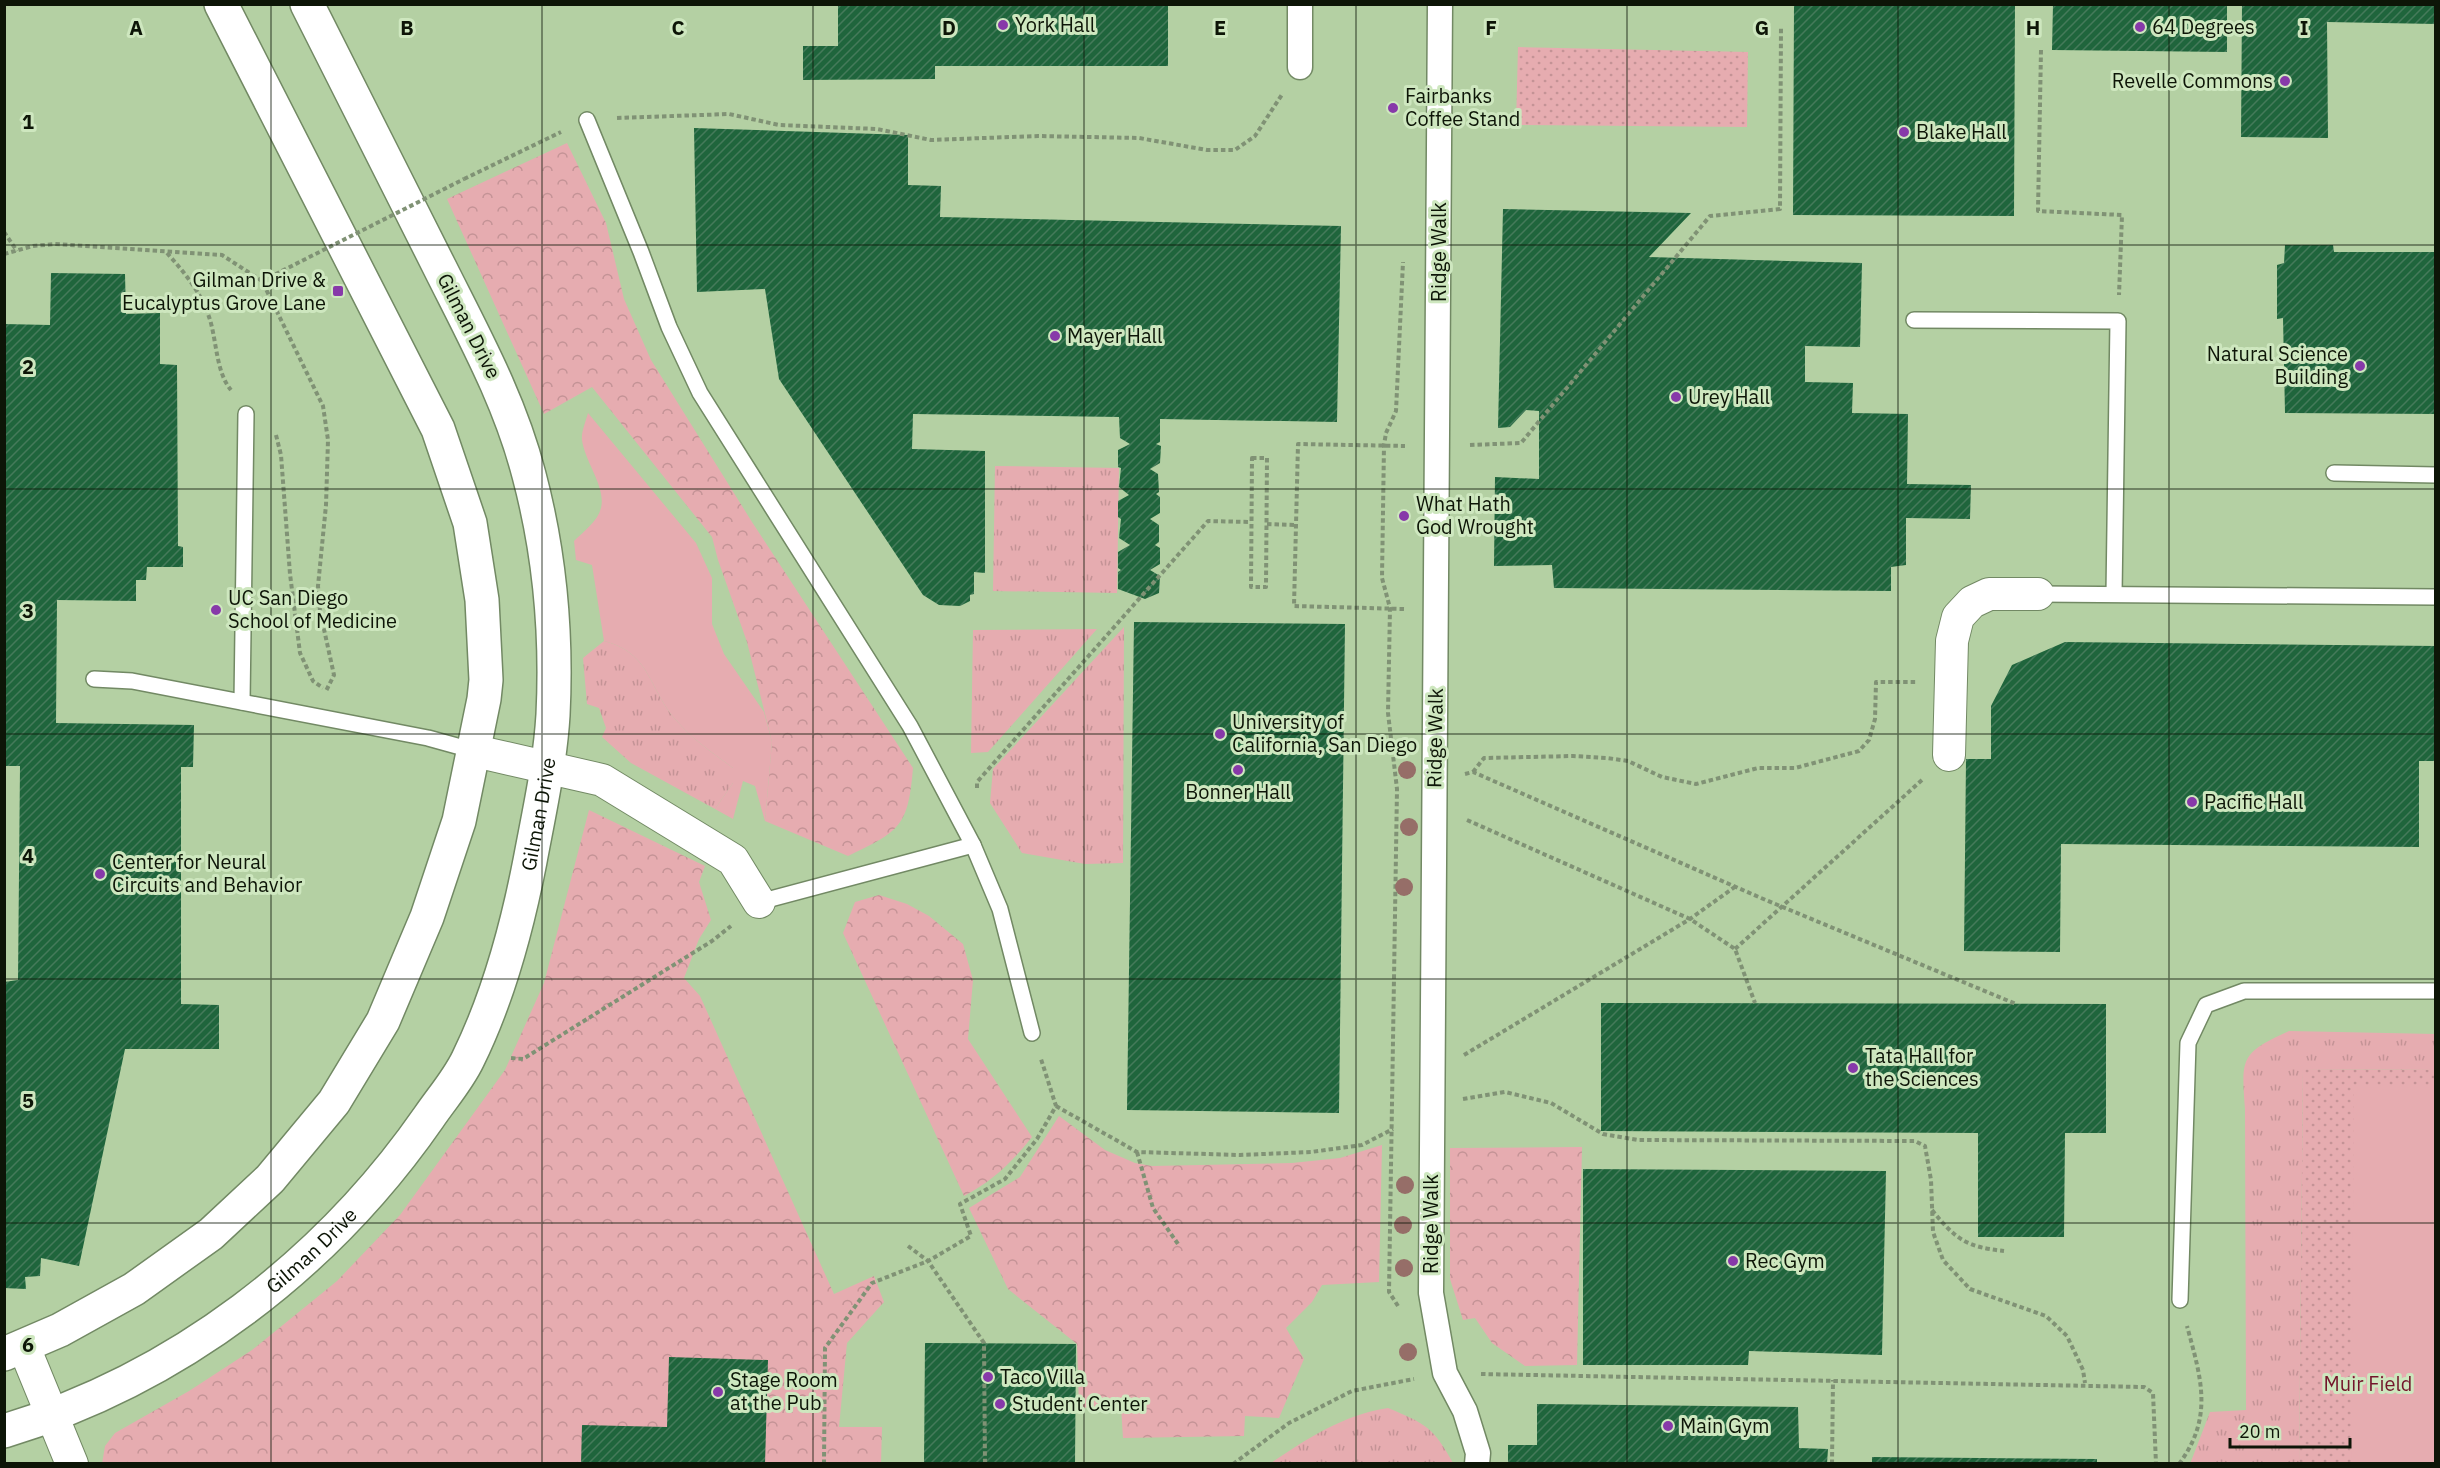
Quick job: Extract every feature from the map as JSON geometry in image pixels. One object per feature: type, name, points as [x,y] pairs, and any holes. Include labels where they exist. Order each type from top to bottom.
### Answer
[{"type":"main road","points":[[14,1351],[134,1289],[211,1234],[270,1179],[334,1102],[383,1021],[428,917],[459,821],[475,750],[486,681],[482,600],[470,523],[438,429],[221,4]]},
{"type":"main road","name":"Gilman Drive","points":[[4,1431],[53,1414],[116,1387],[196,1343],[276,1286],[339,1228],[405,1151],[467,1062],[498,986],[522,900],[553,719],[551,590],[543,533],[528,470],[504,396],[307,4]]},
{"type":"street","points":[[1300,4],[1300,67]]},
{"type":"street","name":"Ridge Walk","points":[[1440,4],[1439,447],[1434,780],[1431,1293],[1445,1373],[1465,1411],[1478,1453],[1478,1464]]},
{"type":"street","points":[[1949,755],[1952,653],[1958,617],[1972,602],[1989,594],[2038,594]]},
{"type":"street","points":[[475,750],[602,780],[733,860],[759,902]]},
{"type":"street","points":[[14,1351],[53,1414],[72,1464]]},
{"type":"lane","points":[[587,120],[669,327],[700,393],[910,726],[973,845],[1000,909],[1032,1033]]},
{"type":"lane","points":[[1914,320],[2118,321],[2114,594]]},
{"type":"lane","points":[[242,702],[246,414]]},
{"type":"lane","points":[[2334,473],[2436,475]]},
{"type":"lane","points":[[2038,594],[2436,597]]},
{"type":"lane","points":[[94,679],[132,681],[324,717],[475,750]]},
{"type":"lane","points":[[759,902],[973,845]]},
{"type":"lane","points":[[2180,1300],[2188,1043],[2206,1005],[2244,991],[2436,991]]},
{"type":"path","points":[[1436,610],[1294,606],[1298,444],[1439,447],[1521,443],[1710,216],[1780,209],[1781,27]]},
{"type":"path","points":[[2041,50],[2038,211],[2122,215],[2118,321]]},
{"type":"path","points":[[262,281],[464,178],[587,120],[729,114],[779,125],[877,129],[931,140],[1038,136],[1139,138],[1207,150],[1235,150],[1255,136],[1300,67]]},
{"type":"path","points":[[4,232],[17,251]]},
{"type":"path","points":[[4,255],[33,246],[55,244],[222,255],[262,281],[323,406],[328,440],[326,505],[318,586],[320,611],[334,675],[326,690],[324,717]]},
{"type":"path","name":"Ridge Walk","points":[[1389,1292],[1397,789],[1388,713],[1390,608],[1382,578],[1384,445],[1386,433],[1396,411]]},
{"type":"path","points":[[1252,458],[1267,458],[1266,587],[1251,587],[1251,522],[1252,458]]},
{"type":"path","points":[[973,845],[977,782],[1208,521],[1251,522]]},
{"type":"path","points":[[1267,524],[1296,525]]},
{"type":"path","points":[[1473,772],[1484,758],[1573,756],[1628,761],[1662,777],[1695,784],[1758,768],[1795,768],[1820,763],[1859,751],[1869,740],[1875,719],[1876,682],[1925,682],[1927,655],[1952,653]]},
{"type":"path","points":[[1735,949],[1949,755]]},
{"type":"path","points":[[1397,789],[1473,772],[2016,1004]]},
{"type":"path","points":[[1397,789],[1690,920],[1735,949],[1755,1003]]},
{"type":"path","points":[[4,864],[4,898]]},
{"type":"path","points":[[1392,1065],[1457,1060],[1690,920],[1736,886]]},
{"type":"path","points":[[504,1058],[523,1059],[712,942],[759,902]]},
{"type":"path","points":[[1032,1033],[1056,1106],[1137,1152],[1240,1155],[1311,1152],[1362,1145],[1432,1108],[1505,1092],[1551,1103],[1603,1134],[1638,1140],[1915,1141],[1925,1146],[1933,1232],[1943,1260],[1970,1289],[2046,1316],[2067,1336],[2083,1370],[2085,1383]]},
{"type":"path","points":[[824,1464],[825,1348],[872,1283],[928,1261],[971,1236],[960,1204],[1005,1179],[1037,1139],[1056,1106]]},
{"type":"path","points":[[1137,1152],[1153,1208],[1178,1244]]},
{"type":"path","points":[[1932,1210],[1952,1235],[1976,1248],[2004,1251]]},
{"type":"path","points":[[908,1246],[928,1261],[984,1343],[986,1464]]},
{"type":"path","points":[[2179,1464],[2193,1445],[2201,1417],[2202,1382],[2180,1300]]},
{"type":"path","points":[[1233,1464],[1289,1423],[1352,1391],[1445,1373],[2085,1383],[2144,1386],[2153,1393],[2156,1464]]},
{"type":"path","points":[[1832,1464],[1833,1380]]},
{"type":"path","points":[[1827,1464],[1833,1457]]},
{"type":"shaded area","name":"University of California, San Diego","points":[[5,5],[2435,5],[2435,1463],[5,1464]]},
{"type":"green space","points":[[1518,47],[1748,52],[1747,127],[1516,125]]},
{"type":"green space","points":[[567,143],[606,223],[624,299],[651,360],[752,522],[913,768],[908,803],[898,825],[879,840],[848,856],[765,821],[772,742],[747,642],[712,537],[592,387],[544,414],[447,199]]},
{"type":"green space","points":[[588,413],[696,543],[712,578],[712,624],[724,654],[764,712],[772,742],[765,821],[755,786],[743,781],[733,819],[715,809],[733,783],[733,768],[696,740],[676,720],[647,673],[631,654],[604,641],[592,565],[576,560],[574,541],[594,522],[602,500],[582,440]]},
{"type":"green space","points":[[995,466],[1119,468],[1117,593],[993,591]]},
{"type":"green space","points":[[1124,627],[1123,863],[1085,864],[1022,853],[990,803],[993,769]]},
{"type":"green space","points":[[1097,629],[988,752],[971,753],[973,630]]},
{"type":"green space","points":[[604,641],[631,654],[647,673],[676,720],[696,740],[733,768],[733,783],[715,809],[631,763],[602,737],[606,728],[599,708],[587,704],[583,658]]},
{"type":"green space","points":[[589,810],[705,866],[699,882],[711,920],[699,939],[684,978],[700,996],[834,1294],[874,1276],[884,1302],[847,1343],[839,1427],[882,1427],[881,1463],[102,1464],[105,1446],[115,1433],[189,1391],[252,1350],[337,1281],[400,1215],[505,1070],[544,983]]},
{"type":"green space","points":[[879,895],[907,904],[929,916],[963,944],[973,980],[968,1039],[1032,1137],[1001,1170],[964,1196],[843,933],[855,902]]},
{"type":"green space","points":[[2289,1031],[2435,1034],[2435,1070],[2303,1069],[2299,1463],[2190,1464],[2210,1412],[2246,1410],[2243,1078],[2248,1059],[2253,1052],[2261,1045]]},
{"type":"green space","name":"Muir Field","points":[[2303,1069],[2435,1070],[2435,1463],[2299,1464]]},
{"type":"green space","points":[[2354,1087],[2435,1087],[2435,1463],[2351,1463]]},
{"type":"green space","points":[[1059,1116],[1105,1150],[1135,1163],[1152,1166],[1292,1163],[1340,1158],[1382,1145],[1379,1282],[1322,1285],[1312,1302],[1286,1328],[1304,1359],[1279,1418],[1245,1416],[1244,1436],[1123,1438],[1121,1406],[1079,1408],[1077,1344],[1008,1289],[969,1208],[1020,1177]]},
{"type":"green space","points":[[1582,1147],[1577,1365],[1525,1366],[1492,1343],[1475,1318],[1463,1320],[1450,1279],[1450,1148]]},
{"type":"green space","points":[[1388,1408],[1427,1428],[1440,1441],[1453,1463],[1271,1463],[1326,1429],[1356,1416]]},
{"type":"building","name":"York Hall","points":[[838,4],[1168,4],[1168,66],[935,66],[935,79],[803,80],[803,46],[838,46]]},
{"type":"building","name":"Blake Hall","points":[[1794,4],[2015,4],[2014,216],[1793,215]]},
{"type":"building","name":"64 Degrees","points":[[2053,4],[2227,4],[2227,52],[2052,50]]},
{"type":"building","name":"Revelle Commons","points":[[2242,4],[2436,4],[2436,24],[2327,22],[2328,138],[2241,137]]},
{"type":"building","name":"Mayer Hall","points":[[694,128],[908,135],[908,185],[941,186],[940,217],[1341,226],[1337,422],[1160,419],[1160,442],[1156,444],[1161,446],[1160,463],[1150,469],[1158,474],[1159,492],[1156,494],[1160,497],[1160,513],[1150,519],[1159,525],[1159,542],[1155,545],[1160,548],[1160,564],[1150,570],[1160,576],[1159,593],[1145,599],[1118,589],[1118,572],[1121,570],[1118,568],[1118,552],[1130,545],[1119,538],[1121,519],[1118,517],[1118,501],[1129,495],[1119,487],[1121,468],[1118,467],[1118,450],[1130,444],[1120,438],[1119,417],[913,414],[912,449],[985,451],[985,573],[974,572],[974,594],[970,595],[970,601],[960,606],[939,605],[923,595],[779,379],[765,289],[697,292]]},
{"type":"building","name":"Urey Hall","points":[[1503,209],[1691,213],[1649,257],[1862,263],[1860,347],[1805,346],[1805,382],[1853,383],[1852,413],[1908,414],[1907,484],[1971,485],[1970,519],[1906,518],[1906,565],[1891,567],[1891,591],[1554,588],[1552,565],[1494,566],[1495,477],[1539,479],[1539,411],[1526,410],[1510,427],[1498,428]]},
{"type":"building","name":"Natural Science Building","points":[[2285,245],[2333,245],[2334,252],[2436,252],[2436,414],[2285,413],[2283,318],[2277,319],[2277,265],[2284,263]]},
{"type":"building","name":"Center for Neural Circuits and Behavior","points":[[51,273],[125,274],[126,314],[160,313],[160,364],[177,365],[178,546],[183,547],[183,567],[147,567],[146,580],[136,580],[136,601],[57,600],[56,723],[194,725],[193,767],[181,767],[181,1004],[219,1005],[219,1049],[125,1049],[79,1266],[41,1258],[40,1276],[25,1277],[26,1289],[4,1288],[4,982],[18,980],[20,766],[4,766],[4,324],[50,325]]},
{"type":"building","name":"Bonner Hall","points":[[1134,622],[1345,624],[1339,1113],[1127,1110]]},
{"type":"building","name":"Pacific Hall","points":[[2065,642],[2436,646],[2436,761],[2419,761],[2419,847],[2061,844],[2060,952],[1964,951],[1966,759],[1991,759],[1991,706],[2012,665]]},
{"type":"building","name":"Tata Hall for the Sciences","points":[[1601,1003],[2106,1004],[2106,1133],[2065,1133],[2064,1237],[1978,1237],[1978,1133],[1601,1131]]},
{"type":"building","name":"Rec Gym","points":[[1583,1169],[1886,1171],[1882,1355],[1749,1351],[1748,1365],[1583,1365]]},
{"type":"building","name":"Student Center","points":[[925,1343],[1076,1344],[1075,1464],[924,1464]]},
{"type":"building","name":"Stage Room at the Pub","points":[[669,1357],[768,1360],[765,1464],[581,1464],[582,1425],[667,1427]]},
{"type":"building","name":"Main Gym","points":[[1537,1404],[1798,1407],[1799,1448],[1828,1449],[1827,1464],[1508,1464],[1508,1445],[1537,1445]]},
{"type":"building","points":[[1872,1457],[2097,1459],[2097,1464],[1872,1464]]},
{"type":"place","name":"York Hall","points":[[1003,25]]},
{"type":"place","name":"64 Degrees","points":[[2140,27]]},
{"type":"place","name":"Revelle Commons","points":[[2285,81]]},
{"type":"place","name":"Fairbanks Coffee Stand","points":[[1393,108]]},
{"type":"place","name":"Blake Hall","points":[[1904,132]]},
{"type":"place","name":"Gilman Drive & Eucalyptus Grove Lane","points":[[338,291]]},
{"type":"place","name":"Mayer Hall","points":[[1055,336]]},
{"type":"place","name":"Natural Science Building","points":[[2360,366]]},
{"type":"place","name":"Urey Hall","points":[[1676,397]]},
{"type":"place","name":"What Hath God Wrought","points":[[1404,516]]},
{"type":"place","name":"UC San Diego School of Medicine","points":[[216,610]]},
{"type":"place","name":"University of California, San Diego","points":[[1220,734]]},
{"type":"place","name":"Bonner Hall","points":[[1238,770]]},
{"type":"place","name":"Pacific Hall","points":[[2192,802]]},
{"type":"place","name":"Center for Neural Circuits and Behavior","points":[[100,874]]},
{"type":"place","name":"Tata Hall for the Sciences","points":[[1853,1068]]},
{"type":"place","name":"Rec Gym","points":[[1733,1261]]},
{"type":"place","name":"Taco Villa","points":[[988,1377]]},
{"type":"place","name":"Stage Room at the Pub","points":[[718,1392]]},
{"type":"place","name":"Student Center","points":[[1000,1404]]},
{"type":"place","name":"Main Gym","points":[[1668,1426]]}]
